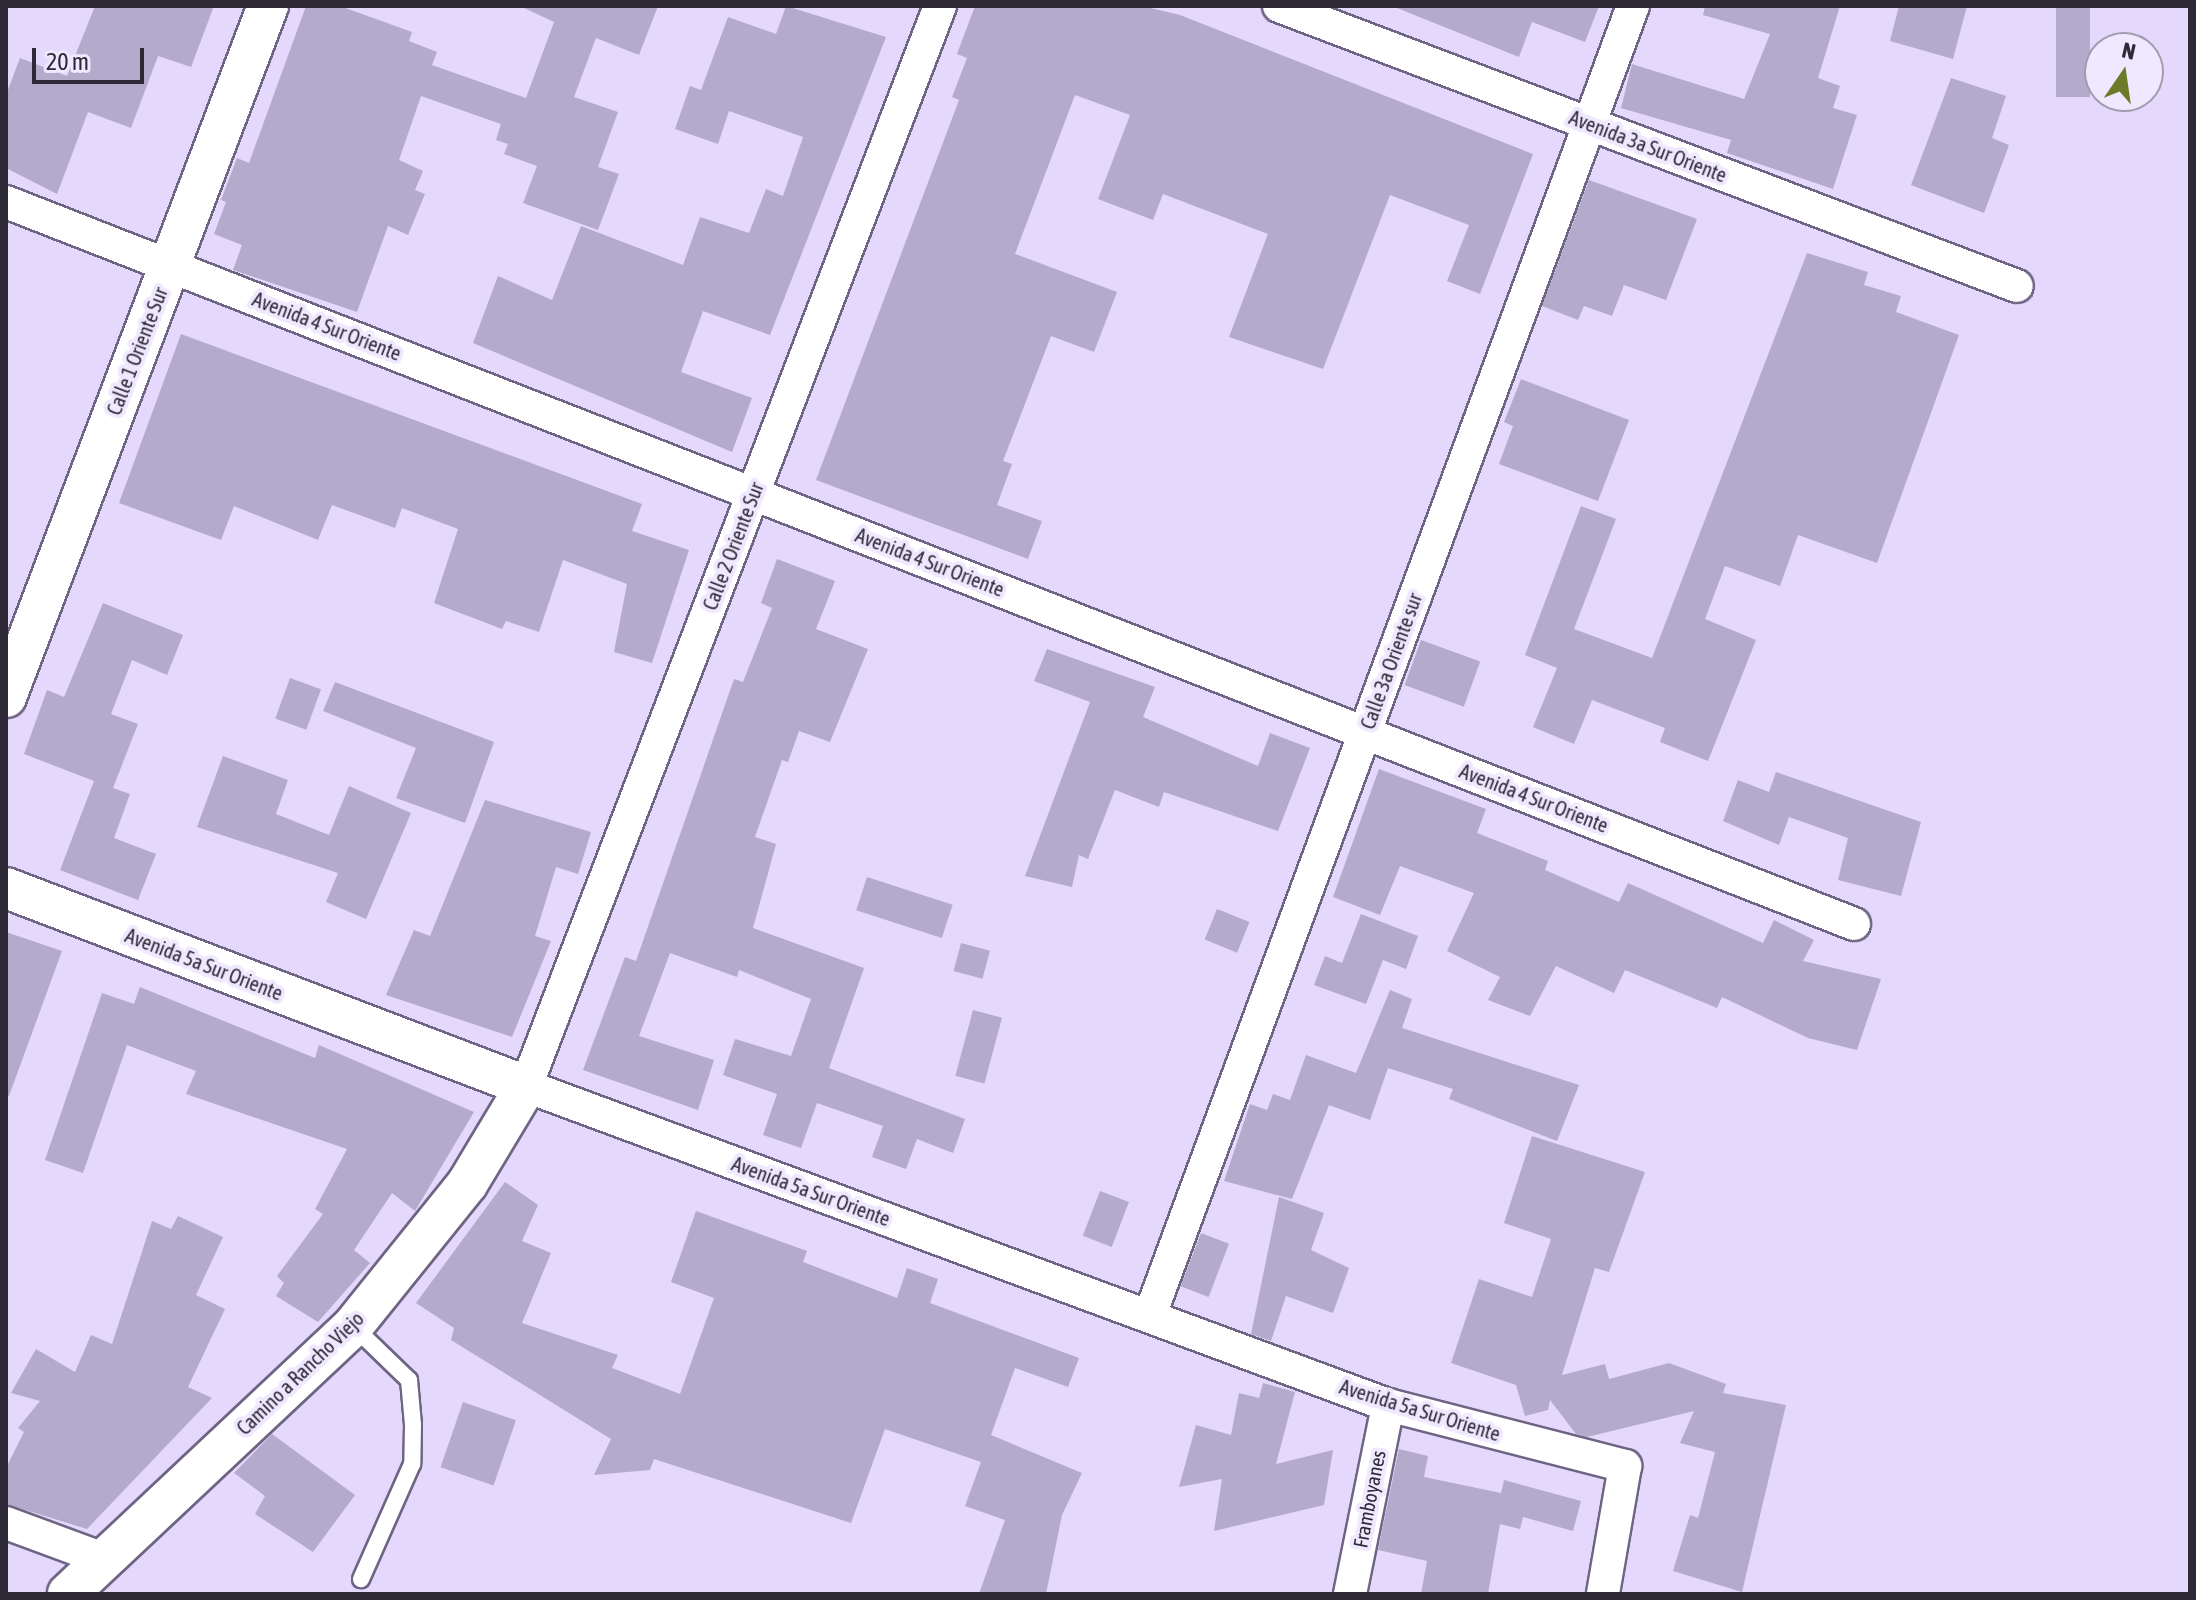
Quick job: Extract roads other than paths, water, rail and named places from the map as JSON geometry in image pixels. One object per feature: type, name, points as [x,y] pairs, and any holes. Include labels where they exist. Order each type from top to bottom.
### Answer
[{"type":"street","name":"Calle 1 Oriente Sur","points":[[6,697],[268,6]]},
{"type":"street","name":"Calle 2 Oriente Sur","points":[[526,1086],[940,6]]},
{"type":"street","name":"Avenida 3a Sur Oriente","points":[[1279,6],[2017,286]]},
{"type":"street","name":"Calle 3a Oriente sur","points":[[1150,1315],[1633,6]]},
{"type":"street","name":"Avenida 4 Sur Oriente","points":[[6,202],[1854,924]]},
{"type":"street","name":"Avenida 5a Sur Oriente","points":[[6,888],[526,1086],[1388,1405],[1625,1466],[1603,1594]]},
{"type":"street","name":"Camino a Rancho Viejo","points":[[68,1594],[101,1558],[353,1326],[467,1184],[526,1086]]},
{"type":"street","name":"Framboyanes","points":[[1350,1594],[1388,1405]]},
{"type":"street","points":[[6,1523],[101,1558]]},
{"type":"lane","points":[[353,1326],[409,1380],[413,1425],[412,1464],[361,1579]]}]
